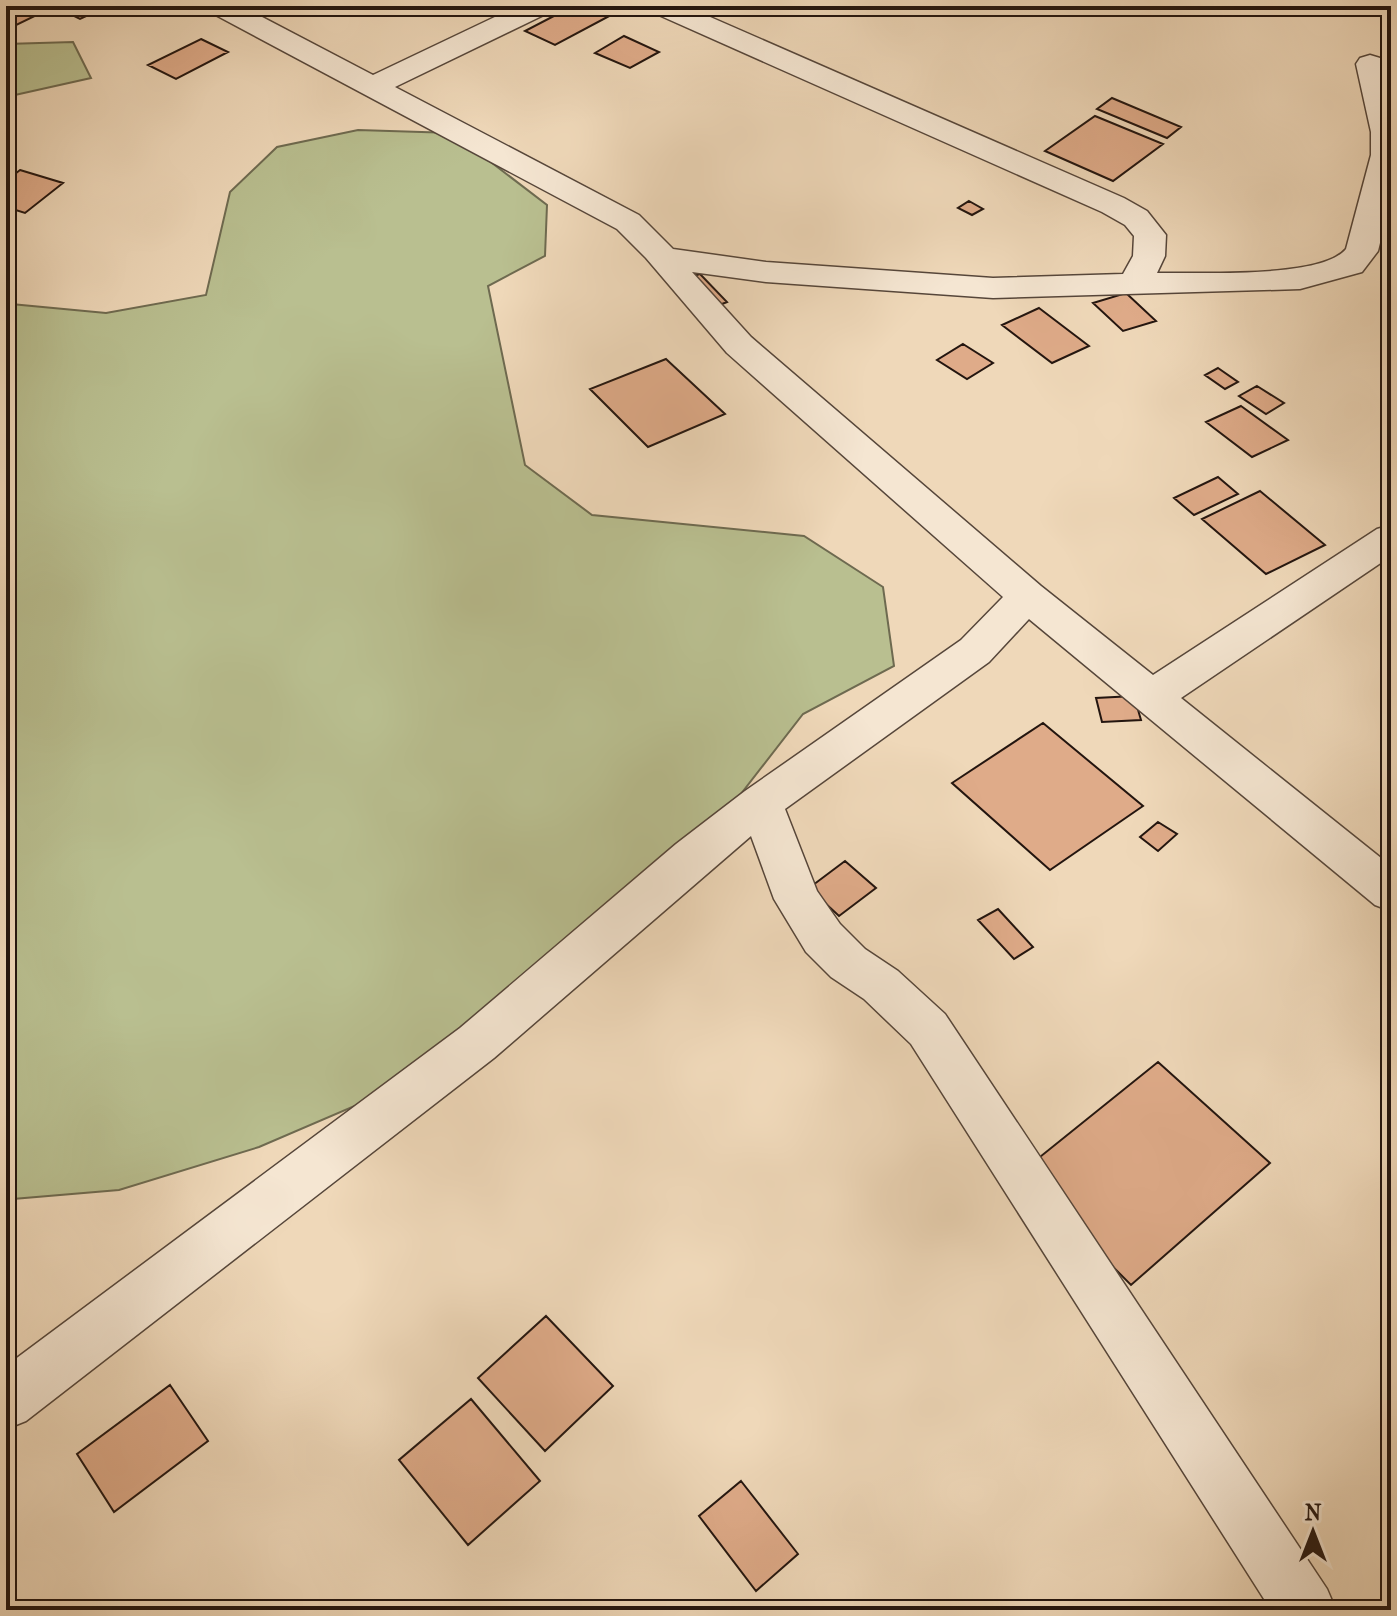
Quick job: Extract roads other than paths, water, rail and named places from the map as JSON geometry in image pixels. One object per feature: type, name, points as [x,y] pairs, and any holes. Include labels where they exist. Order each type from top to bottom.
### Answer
[{"type":"street","points":[[220,6],[628,222],[655,244],[717,325],[1027,596],[1391,892]]},
{"type":"street","points":[[374,86],[540,6]]},
{"type":"street","points":[[662,6],[1113,205],[1136,218],[1150,235],[1149,256],[1135,284]]},
{"type":"street","points":[[665,258],[766,272],[993,288],[1300,279],[1350,265],[1362,251],[1386,155],[1386,132],[1370,64]]},
{"type":"street","points":[[1151,697],[1391,538]]},
{"type":"street","points":[[6,1401],[477,1043],[692,857],[761,803],[975,651],[1027,596]]},
{"type":"street","points":[[761,803],[797,899],[823,938],[848,963],[881,985],[928,1029],[1306,1610]]}]
